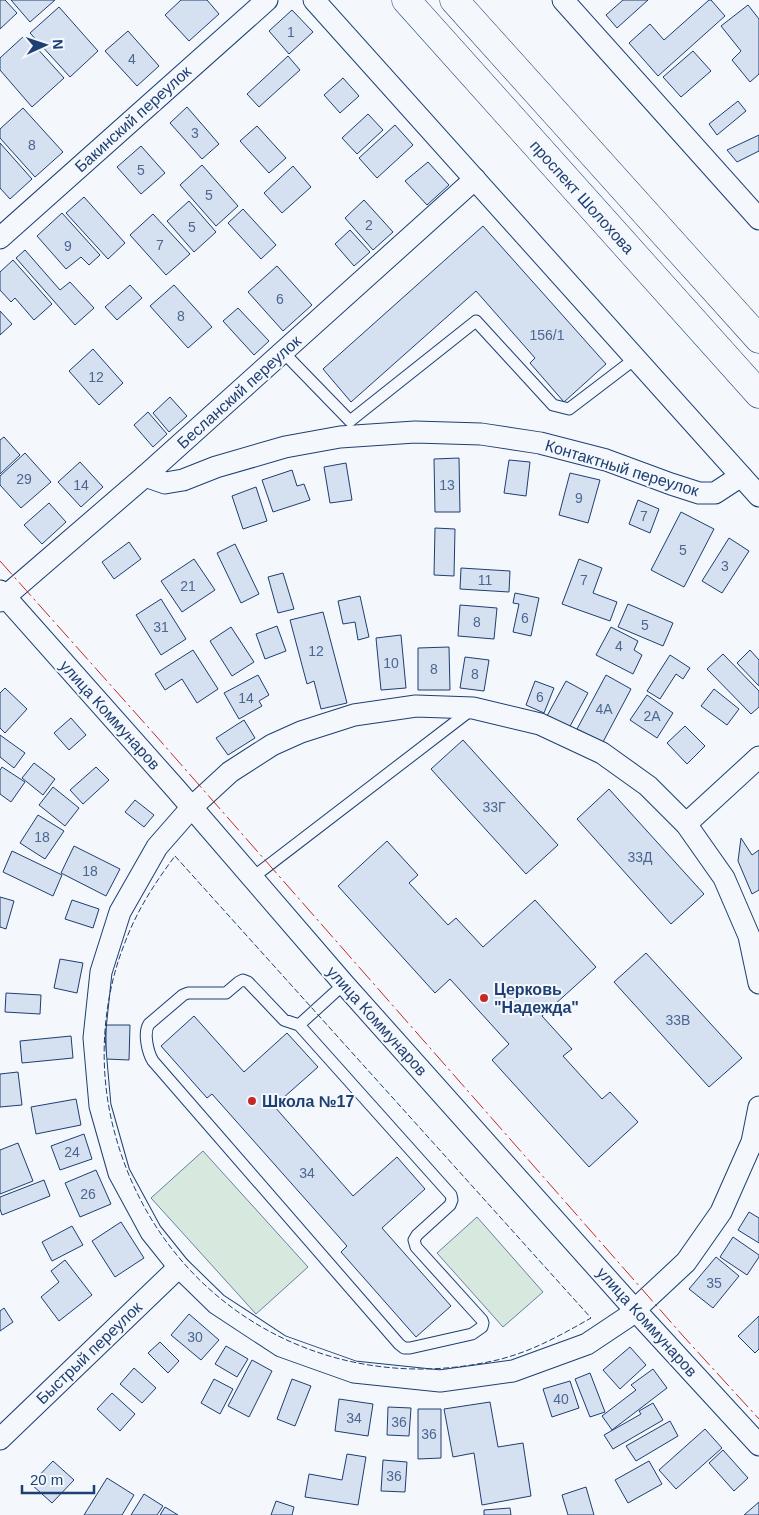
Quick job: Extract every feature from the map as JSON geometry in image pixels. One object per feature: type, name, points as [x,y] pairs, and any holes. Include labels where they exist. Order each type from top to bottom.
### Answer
[{"type":"main road","name":"проспект Шолохова","points":[[406,0],[759,394]]},
{"type":"main road","points":[[454,0],[759,340]]},
{"type":"street","name":"Бакинский переулок","points":[[0,238],[267,0]]},
{"type":"street","points":[[314,0],[759,496]]},
{"type":"street","points":[[563,0],[759,219]]},
{"type":"street","name":"Бесланский переулок","points":[[2,597],[145,476],[475,179]]},
{"type":"street","name":"Контактный переулок","points":[[145,476],[165,483],[183,480],[285,447],[340,437],[415,432],[481,434],[540,443],[606,460],[699,493],[715,493],[741,476]]},
{"type":"street","name":"улица Коммунаров","points":[[2,597],[192,807],[344,984],[635,1310],[759,1445]]},
{"type":"street","points":[[759,983],[749,936],[724,878],[686,824],[648,786],[602,753],[540,724],[473,708],[416,706],[354,715],[301,732],[272,745],[230,772],[192,807],[157,847],[120,912],[101,972],[94,1038],[100,1106],[120,1173],[151,1232],[179,1267],[218,1304],[281,1346],[354,1372],[440,1381],[513,1371],[587,1344],[626,1318],[686,1262],[721,1212],[752,1142],[759,1107]]},
{"type":"street","points":[[686,824],[759,757]]},
{"type":"street","name":"Быстрый переулок","points":[[0,1439],[179,1267]]},
{"type":"lane","points":[[283,352],[350,421],[476,321],[553,406],[569,409],[636,358]]},
{"type":"lane","points":[[252,878],[473,708]]},
{"type":"lane","points":[[243,980],[248,982],[284,1020],[299,1025],[451,1195],[450,1205],[414,1240],[416,1247],[482,1320],[482,1327],[472,1334],[410,1348],[404,1348],[399,1344],[153,1061],[149,1053],[146,1031],[149,1024],[183,995],[193,992],[226,993],[243,980]]},
{"type":"lane","points":[[299,1025],[344,984]]},
{"type":"shaded area","points":[[203,1151],[308,1267],[256,1314],[151,1198]]},
{"type":"shaded area","points":[[477,1217],[543,1292],[503,1327],[437,1253]]},
{"type":"building","points":[[0,0],[5,0],[17,13],[0,29]]},
{"type":"building","points":[[11,0],[55,0],[30,22]]},
{"type":"building","points":[[181,0],[207,0],[219,14],[189,41],[165,15]]},
{"type":"building","points":[[623,0],[648,0],[617,28],[606,15]]},
{"type":"building","points":[[709,0],[725,16],[658,76],[629,43],[650,24],[664,40]]},
{"type":"building","points":[[748,5],[759,19],[759,74],[750,82],[732,60],[741,51],[721,26]]},
{"type":"building","points":[[59,7],[98,51],[70,77],[30,33]]},
{"type":"building","points":[[292,10],[313,32],[289,54],[269,31]]},
{"type":"building","points":[[128,31],[159,66],[137,86],[105,51]]},
{"type":"building","points":[[25,35],[64,78],[32,107],[0,70],[0,58]]},
{"type":"building","points":[[693,51],[711,71],[681,97],[663,77]]},
{"type":"building","points":[[288,56],[300,70],[259,107],[247,94]]},
{"type":"building","points":[[343,78],[359,96],[340,113],[324,95]]},
{"type":"building","points":[[738,101],[746,111],[717,135],[709,124]]},
{"type":"building","points":[[187,107],[219,144],[202,159],[170,123]]},
{"type":"building","points":[[23,108],[63,152],[35,177],[0,138],[0,129]]},
{"type":"building","points":[[368,114],[383,130],[357,154],[342,138]]},
{"type":"building","points":[[395,125],[413,145],[377,178],[359,158]]},
{"type":"building","points":[[257,126],[286,158],[269,173],[240,141]]},
{"type":"building","points":[[759,135],[759,151],[737,162],[727,150]]},
{"type":"building","points":[[0,143],[32,179],[10,199],[0,188]]},
{"type":"building","points":[[141,146],[165,173],[141,194],[117,167]]},
{"type":"building","points":[[428,162],[449,185],[427,205],[405,181]]},
{"type":"building","points":[[202,165],[238,206],[216,226],[180,185]]},
{"type":"building","points":[[293,166],[311,187],[282,213],[264,193]]},
{"type":"building","points":[[84,197],[125,243],[108,259],[66,213]]},
{"type":"building","points":[[364,200],[393,232],[373,250],[345,218]]},
{"type":"building","points":[[189,201],[216,232],[194,252],[167,221]]},
{"type":"building","points":[[243,209],[276,245],[261,259],[228,223]]},
{"type":"building","points":[[62,213],[100,255],[89,265],[81,257],[66,269],[37,236]]},
{"type":"building","points":[[153,214],[190,254],[166,275],[130,235]]},
{"type":"building","points":[[483,226],[606,364],[564,402],[530,363],[535,358],[476,291],[351,402],[323,369]]},
{"type":"building","points":[[350,230],[370,252],[354,266],[335,244]]},
{"type":"building","points":[[25,250],[60,290],[70,282],[94,308],[75,325],[16,258]]},
{"type":"building","points":[[13,260],[52,304],[34,320],[15,298],[11,302],[0,290],[0,272]]},
{"type":"building","points":[[277,266],[312,305],[283,331],[248,292]]},
{"type":"building","points":[[130,285],[142,298],[117,320],[105,307]]},
{"type":"building","points":[[174,285],[212,327],[188,348],[150,306]]},
{"type":"building","points":[[238,308],[269,341],[254,355],[223,321]]},
{"type":"building","points":[[0,311],[12,324],[0,335]]},
{"type":"building","points":[[93,349],[123,383],[99,405],[69,371]]},
{"type":"building","points":[[170,397],[187,416],[169,432],[153,413]]},
{"type":"building","points":[[148,412],[167,434],[153,447],[134,425]]},
{"type":"building","points":[[4,437],[20,455],[0,474],[0,440]]},
{"type":"building","points":[[25,453],[51,482],[21,508],[0,485],[0,476]]},
{"type":"building","points":[[459,458],[460,512],[435,512],[434,459]]},
{"type":"building","points":[[509,460],[530,462],[526,496],[504,493]]},
{"type":"building","points":[[80,462],[103,487],[81,507],[58,482]]},
{"type":"building","points":[[346,463],[352,500],[330,503],[324,467]]},
{"type":"building","points":[[292,470],[297,486],[304,484],[310,500],[273,512],[262,480]]},
{"type":"building","points":[[570,473],[600,480],[588,523],[559,515]]},
{"type":"building","points":[[256,487],[267,521],[243,529],[232,496]]},
{"type":"building","points":[[638,500],[659,509],[650,533],[629,524]]},
{"type":"building","points":[[49,503],[66,522],[42,544],[24,525]]},
{"type":"building","points":[[681,512],[714,529],[684,587],[651,570]]},
{"type":"building","points":[[435,528],[455,529],[454,576],[434,575]]},
{"type":"building","points":[[729,538],[749,551],[722,593],[702,581]]},
{"type":"building","points":[[129,542],[141,559],[114,579],[102,562]]},
{"type":"building","points":[[235,544],[259,594],[241,603],[217,553]]},
{"type":"building","points":[[194,559],[215,590],[182,612],[161,581]]},
{"type":"building","points":[[579,559],[602,568],[593,593],[617,602],[610,621],[562,604]]},
{"type":"building","points":[[461,568],[510,571],[509,592],[460,589]]},
{"type":"building","points":[[283,573],[294,609],[278,613],[268,577]]},
{"type":"building","points":[[515,593],[539,598],[531,636],[513,632],[519,604],[513,603]]},
{"type":"building","points":[[360,596],[369,637],[358,640],[355,622],[343,624],[338,601]]},
{"type":"building","points":[[161,599],[186,639],[161,655],[136,615]]},
{"type":"building","points":[[628,604],[673,623],[663,646],[618,627]]},
{"type":"building","points":[[460,605],[497,608],[494,639],[458,636]]},
{"type":"building","points":[[323,612],[347,703],[321,709],[314,681],[307,684],[290,620]]},
{"type":"building","points":[[277,626],[286,651],[265,659],[256,634]]},
{"type":"building","points":[[231,627],[254,662],[232,676],[210,641]]},
{"type":"building","points":[[611,627],[638,641],[634,650],[642,655],[633,674],[596,655]]},
{"type":"building","points":[[401,635],[406,688],[381,690],[376,638]]},
{"type":"building","points":[[449,647],[450,690],[418,690],[418,648]]},
{"type":"building","points":[[193,650],[218,689],[197,703],[182,679],[165,690],[155,674]]},
{"type":"building","points":[[750,650],[759,660],[759,686],[737,663]]},
{"type":"building","points":[[723,654],[759,691],[759,707],[751,714],[707,669]]},
{"type":"building","points":[[670,655],[690,668],[683,679],[676,674],[660,699],[647,691]]},
{"type":"building","points":[[465,657],[489,660],[484,691],[460,688]]},
{"type":"building","points":[[258,675],[269,695],[259,701],[262,706],[239,719],[224,693]]},
{"type":"building","points":[[606,675],[631,689],[603,742],[577,729]]},
{"type":"building","points":[[535,681],[554,688],[544,713],[526,705]]},
{"type":"building","points":[[566,681],[588,693],[569,728],[547,716]]},
{"type":"building","points":[[5,688],[27,709],[5,733],[0,728],[0,693]]},
{"type":"building","points":[[714,689],[739,709],[727,725],[701,706]]},
{"type":"building","points":[[647,695],[673,713],[657,738],[630,720]]},
{"type":"building","points":[[71,718],[86,735],[69,750],[54,733]]},
{"type":"building","points":[[244,720],[255,738],[228,755],[216,738]]},
{"type":"building","points":[[685,726],[705,746],[687,764],[667,743]]},
{"type":"building","points":[[0,735],[25,753],[14,768],[0,757]]},
{"type":"building","points":[[463,740],[558,845],[526,874],[431,769]]},
{"type":"building","points":[[34,763],[55,779],[43,795],[22,778]]},
{"type":"building","points":[[2,767],[25,782],[11,802],[0,794],[0,770]]},
{"type":"building","points":[[96,767],[109,780],[83,804],[70,790]]},
{"type":"building","points":[[53,787],[79,808],[65,826],[39,805]]},
{"type":"building","points":[[609,789],[704,894],[671,924],[577,819]]},
{"type":"building","points":[[135,800],[154,815],[144,827],[125,812]]},
{"type":"building","points":[[38,815],[64,831],[45,859],[20,843]]},
{"type":"building","points":[[741,838],[752,855],[759,850],[759,890],[752,894],[738,861]]},
{"type":"building","points":[[387,841],[418,875],[409,883],[448,925],[456,918],[483,947],[535,900],[596,967],[542,1016],[572,1049],[563,1056],[602,1099],[610,1092],[638,1122],[589,1167],[492,1060],[509,1044],[450,979],[435,993],[338,886]]},
{"type":"building","points":[[74,846],[120,869],[106,896],[61,873]]},
{"type":"building","points":[[12,851],[62,875],[53,896],[3,872]]},
{"type":"building","points":[[0,897],[14,901],[6,929],[0,927]]},
{"type":"building","points":[[72,900],[99,909],[93,928],[65,919]]},
{"type":"building","points":[[646,953],[742,1058],[709,1087],[614,982]]},
{"type":"building","points":[[60,959],[83,963],[77,993],[54,988]]},
{"type":"building","points":[[6,993],[41,995],[40,1014],[5,1012]]},
{"type":"building","points":[[194,1016],[244,1072],[287,1033],[318,1067],[274,1106],[353,1196],[397,1157],[425,1189],[382,1228],[451,1306],[416,1337],[341,1252],[347,1246],[212,1094],[207,1098],[161,1046]]},
{"type":"building","points":[[106,1025],[130,1025],[129,1060],[106,1059]]},
{"type":"building","points":[[71,1036],[73,1058],[22,1063],[20,1041]]},
{"type":"building","points":[[18,1072],[22,1105],[0,1107],[0,1074]]},
{"type":"building","points":[[76,1099],[81,1125],[36,1134],[31,1107]]},
{"type":"building","points":[[84,1134],[92,1159],[60,1170],[51,1146]]},
{"type":"building","points":[[18,1143],[33,1181],[0,1194],[0,1150]]},
{"type":"building","points":[[96,1170],[111,1204],[80,1217],[65,1183]]},
{"type":"building","points":[[44,1180],[50,1196],[2,1215],[0,1197]]},
{"type":"building","points":[[749,1212],[759,1218],[759,1243],[738,1230]]},
{"type":"building","points":[[121,1222],[144,1258],[115,1277],[92,1241]]},
{"type":"building","points":[[72,1226],[83,1245],[52,1261],[42,1242]]},
{"type":"building","points":[[733,1237],[759,1255],[747,1275],[720,1257]]},
{"type":"building","points":[[716,1257],[739,1276],[713,1308],[689,1289]]},
{"type":"building","points":[[65,1260],[92,1295],[59,1321],[41,1297],[59,1282],[51,1271]]},
{"type":"building","points":[[4,1308],[13,1322],[0,1331],[0,1311]]},
{"type":"building","points":[[189,1314],[219,1340],[201,1360],[171,1335]]},
{"type":"building","points":[[759,1316],[759,1349],[755,1353],[738,1336]]},
{"type":"building","points":[[160,1342],[179,1361],[168,1373],[148,1353]]},
{"type":"building","points":[[226,1346],[248,1359],[237,1377],[215,1364]]},
{"type":"building","points":[[630,1347],[646,1365],[620,1389],[603,1370]]},
{"type":"building","points":[[252,1360],[272,1371],[249,1417],[228,1406]]},
{"type":"building","points":[[134,1368],[156,1388],[142,1403],[120,1384]]},
{"type":"building","points":[[653,1369],[667,1388],[612,1430],[602,1416],[636,1390],[631,1385]]},
{"type":"building","points":[[590,1373],[605,1412],[590,1417],[575,1379]]},
{"type":"building","points":[[214,1379],[233,1389],[220,1414],[201,1403]]},
{"type":"building","points":[[292,1379],[311,1386],[295,1426],[277,1419]]},
{"type":"building","points":[[570,1381],[579,1408],[552,1417],[543,1389]]},
{"type":"building","points":[[112,1393],[135,1414],[120,1431],[97,1409]]},
{"type":"building","points":[[339,1399],[373,1404],[368,1436],[335,1431]]},
{"type":"building","points":[[490,1402],[498,1447],[523,1443],[531,1496],[482,1505],[474,1453],[453,1457],[444,1409]]},
{"type":"building","points":[[653,1403],[663,1420],[613,1449],[604,1435],[641,1414],[639,1411]]},
{"type":"building","points":[[388,1407],[411,1408],[409,1436],[387,1435]]},
{"type":"building","points":[[418,1409],[441,1409],[441,1458],[418,1459]]},
{"type":"building","points":[[670,1421],[678,1436],[636,1461],[626,1446]]},
{"type":"building","points":[[705,1429],[722,1448],[676,1489],[659,1470]]},
{"type":"building","points":[[723,1450],[748,1478],[734,1491],[709,1463]]},
{"type":"building","points":[[347,1454],[366,1457],[358,1505],[305,1497],[309,1474],[342,1480]]},
{"type":"building","points":[[383,1460],[407,1462],[405,1492],[381,1491]]},
{"type":"building","points":[[53,1461],[74,1480],[52,1503],[31,1484]]},
{"type":"building","points":[[649,1461],[662,1484],[628,1503],[615,1480]]},
{"type":"building","points":[[107,1478],[134,1495],[122,1515],[84,1515]]},
{"type":"building","points":[[586,1487],[594,1515],[568,1515],[562,1495]]},
{"type":"building","points":[[144,1494],[163,1506],[157,1515],[131,1515]]},
{"type":"building","points":[[276,1501],[294,1507],[292,1515],[271,1515]]},
{"type":"building","points":[[759,1502],[759,1515],[744,1515]]},
{"type":"building","points":[[165,1507],[178,1515],[160,1515]]},
{"type":"building","points":[[510,1508],[511,1515],[484,1515],[484,1510]]},
{"type":"fence","points":[[175,856],[591,1318],[534,1348],[497,1360],[434,1369],[372,1365],[314,1351],[260,1326],[211,1291],[170,1247],[138,1194],[115,1134],[106,1087],[104,1063],[110,991],[116,968],[134,921],[146,899],[175,856]]},
{"type":"power","points":[[0,561],[684,1337],[759,1419]]},
{"type":"place","name":"Церковь \"Надежда\"","points":[[484,998]]},
{"type":"place","name":"Школа №17","points":[[252,1101]]}]
